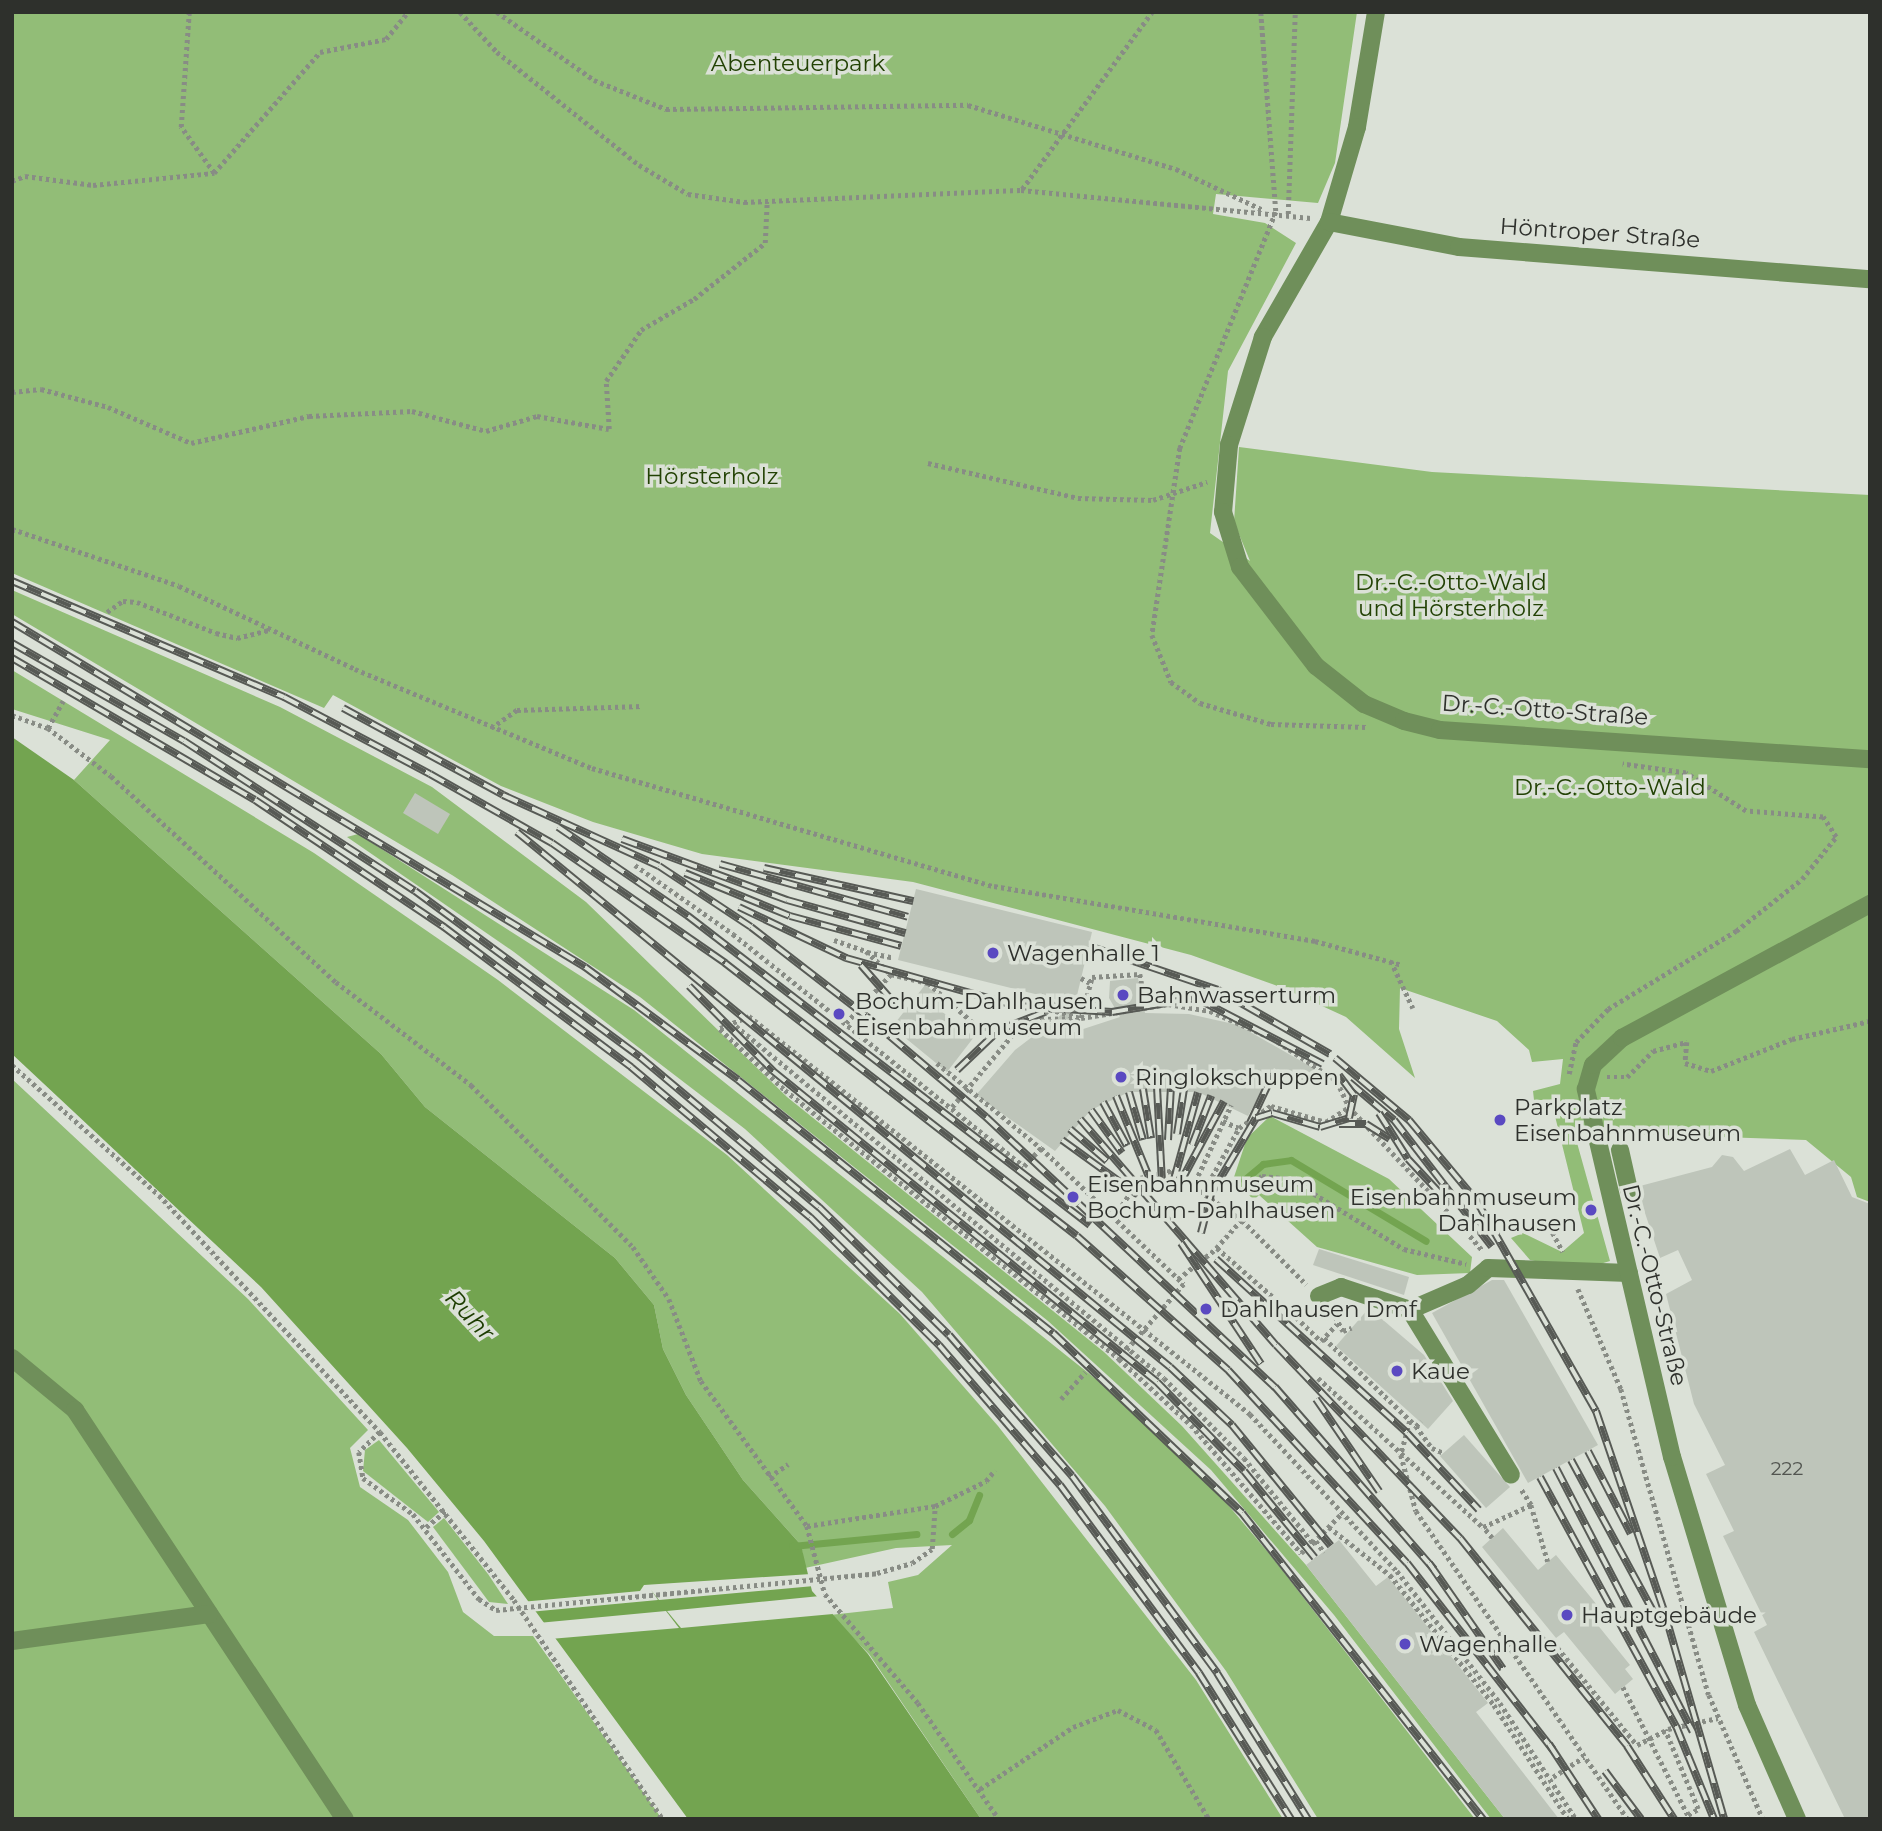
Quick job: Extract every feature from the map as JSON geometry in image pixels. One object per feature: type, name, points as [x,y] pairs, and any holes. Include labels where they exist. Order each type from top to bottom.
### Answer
[{"type":"street","name":"Dr.-C.-Otto-Straße","points":[[1376,12],[1357,127],[1329,222],[1263,337],[1229,445],[1224,474],[1223,512],[1240,567],[1316,666],[1385,714],[1440,730],[1870,759]]},
{"type":"street","name":"Höntroper Straße","points":[[1329,222],[1459,247],[1870,279]]},
{"type":"street","points":[[1588,1076],[1622,1038],[1870,904]]},
{"type":"street","name":"Dr.-C.-Otto-Straße","points":[[1588,1076],[1598,1151],[1671,1457],[1747,1705],[1797,1819]]},
{"type":"street","points":[[1598,1151],[1627,1150],[1629,1189]]},
{"type":"street","points":[[1410,1310],[1468,1285],[1488,1268],[1575,1275],[1629,1273]]},
{"type":"street","points":[[1319,1296],[1340,1287],[1410,1310],[1511,1475]]},
{"type":"street","points":[[12,1358],[75,1410],[345,1819]]},
{"type":"street","points":[[12,1641],[209,1614]]},
{"type":"path","points":[[189,12],[181,127],[214,173]]},
{"type":"path","points":[[12,181],[24,176],[93,185],[214,173],[320,52],[386,39],[408,12]]},
{"type":"path","points":[[460,12],[481,39],[658,179],[705,199],[767,201],[1021,190],[1276,212],[1329,222]]},
{"type":"path","points":[[497,12],[594,80],[666,108],[968,104],[1065,132],[1176,169],[1267,212]]},
{"type":"path","points":[[1021,190],[1152,12]]},
{"type":"path","points":[[1261,12],[1276,212],[1180,448],[1151,617],[1157,654],[1171,682],[1200,703],[1251,720],[1381,730]]},
{"type":"path","points":[[1288,214],[1295,12]]},
{"type":"path","points":[[12,392],[41,389],[108,407],[191,443],[309,415],[412,411],[486,431],[537,416],[609,429],[606,381],[641,330],[765,243],[767,201]]},
{"type":"path","points":[[928,463],[1079,498],[1171,497],[1224,474]]},
{"type":"path","points":[[12,528],[149,574],[490,728],[592,768],[994,887],[1315,941],[1402,965]]},
{"type":"path","points":[[107,612],[122,601],[137,602],[216,633],[237,638],[271,630]]},
{"type":"path","points":[[48,728],[63,701]]},
{"type":"path","points":[[490,728],[517,710],[642,706]]},
{"type":"path","points":[[12,715],[48,728],[111,776],[329,975],[471,1085],[633,1247],[669,1299],[701,1381],[807,1526],[812,1554],[825,1594],[918,1703],[999,1819]]},
{"type":"path","points":[[1569,1074],[1576,1042],[1598,1018],[1736,931],[1802,879],[1836,837],[1823,817],[1746,811],[1686,773],[1607,762]]},
{"type":"path","points":[[635,865],[846,1023],[1024,1166],[1041,1148]]},
{"type":"path","points":[[834,940],[891,957]]},
{"type":"path","points":[[866,951],[891,974],[928,983],[977,1026],[1028,1036],[1040,1019],[1058,1007]]},
{"type":"path","points":[[1391,960],[1413,1008]]},
{"type":"path","points":[[846,1023],[891,974]]},
{"type":"path","points":[[1081,1018],[1092,976],[1140,974],[1146,1007]]},
{"type":"path","points":[[1081,978],[1090,983]]},
{"type":"path","points":[[1041,995],[1081,1018]]},
{"type":"path","points":[[1085,1003],[1095,1000]]},
{"type":"path","points":[[1040,1019],[1081,1018],[1146,1007],[1210,1011],[1272,1038],[1337,1081],[1349,1107],[1465,1230]]},
{"type":"path","points":[[1342,1513],[1301,1553],[1192,1425],[1119,1359],[785,1090],[720,1028],[736,1025],[749,1016],[1250,1414],[1397,1571],[1553,1777],[1576,1819]]},
{"type":"path","points":[[1588,1076],[1627,1077],[1653,1051],[1687,1042],[1685,1063],[1691,1069],[1720,1070],[1791,1039],[1870,1021]]},
{"type":"path","points":[[736,1025],[1128,1347],[1204,1416],[1324,1552]]},
{"type":"path","points":[[952,1107],[1013,1034]]},
{"type":"path","points":[[937,1063],[1041,1148],[1184,1284],[1119,1359]]},
{"type":"path","points":[[12,1065],[159,1195],[380,1432],[446,1511],[663,1819]]},
{"type":"path","points":[[1195,1182],[1231,1105]]},
{"type":"path","points":[[1205,1189],[1239,1128],[1270,1106],[1326,1122],[1349,1107]]},
{"type":"path","points":[[1223,1121],[1239,1128]]},
{"type":"path","points":[[1114,1217],[1129,1188],[1148,1173],[1171,1171],[1195,1182],[1242,1220],[1341,1319],[1324,1338]]},
{"type":"path","points":[[1254,1181],[1262,1176],[1290,1179],[1405,1249],[1478,1266]]},
{"type":"path","points":[[1178,1279],[1217,1248],[1242,1220]]},
{"type":"path","points":[[1546,1220],[1575,1275],[1621,1389],[1718,1718],[1761,1818]]},
{"type":"path","points":[[1217,1248],[1324,1338],[1416,1426],[1432,1448],[1444,1453]]},
{"type":"path","points":[[1296,1317],[1319,1296]]},
{"type":"path","points":[[1337,1324],[1352,1328]]},
{"type":"path","points":[[1061,1399],[1085,1372]]},
{"type":"path","points":[[1318,1378],[1492,1538]]},
{"type":"path","points":[[1410,1421],[1401,1455],[1416,1511],[1628,1819]]},
{"type":"path","points":[[1416,1426],[1421,1421]]},
{"type":"path","points":[[380,1432],[359,1452],[359,1472],[426,1527],[479,1599],[496,1610],[858,1576],[924,1556],[936,1541],[935,1506]]},
{"type":"path","points":[[769,1477],[788,1464]]},
{"type":"path","points":[[807,1526],[935,1506],[986,1482],[995,1470]]},
{"type":"path","points":[[1511,1475],[1531,1505],[1548,1562]]},
{"type":"path","points":[[1483,1527],[1531,1505]]},
{"type":"path","points":[[426,1527],[446,1511]]},
{"type":"path","points":[[1329,1527],[1398,1586],[1494,1705],[1568,1819]]},
{"type":"path","points":[[1553,1642],[1637,1745],[1665,1730],[1718,1718]]},
{"type":"path","points":[[1623,1687],[1688,1815],[1698,1808],[1665,1730]]},
{"type":"path","points":[[980,1789],[1073,1727],[1118,1710],[1156,1730],[1209,1819]]},
{"type":"path","points":[[1553,1777],[1584,1757]]},
{"type":"green space","points":[[12,12],[1357,12],[1335,163],[1318,203],[1216,194],[1213,214],[1265,223],[1296,243],[1228,371],[1210,533],[1250,561],[1234,522],[1239,447],[1432,472],[1870,495],[1870,1202],[1857,1197],[1851,1177],[1806,1140],[1574,1132],[1610,1261],[1580,1270],[1530,1260],[1511,1238],[1523,1233],[1562,1252],[1584,1233],[1551,1100],[1534,1100],[1533,1091],[1560,1084],[1563,1059],[1532,1062],[1529,1050],[1497,1021],[1400,988],[1399,1029],[1415,1078],[1346,1017],[1283,988],[1191,955],[913,882],[702,854],[593,822],[501,786],[333,695],[324,708],[12,573]]},
{"type":"green space","points":[[12,590],[280,707],[432,787],[586,902],[787,1097],[1104,1352],[1182,1426],[1306,1565],[1505,1819],[1491,1819],[1334,1615],[1211,1470],[1048,1321],[640,997],[452,875],[12,614]]},
{"type":"green space","points":[[12,670],[314,853],[498,980],[727,1155],[900,1314],[998,1426],[1196,1680],[1283,1819],[981,1819],[869,1654],[830,1615],[893,1608],[888,1582],[918,1575],[952,1545],[896,1548],[805,1568],[801,1545],[743,1480],[686,1395],[663,1349],[654,1305],[615,1258],[425,1107],[381,1054],[74,780],[110,740],[12,709]]},
{"type":"green space","points":[[358,834],[634,1010],[1127,1404],[1207,1480],[1272,1557],[1475,1819],[1318,1819],[1226,1671],[1105,1506],[922,1292],[745,1129],[514,952],[347,837]]},
{"type":"green space","points":[[12,1079],[248,1299],[368,1430],[350,1448],[360,1487],[408,1520],[448,1572],[463,1612],[494,1636],[533,1636],[662,1819],[12,1819]]},
{"type":"green space","points":[[1270,1116],[1389,1179],[1472,1257],[1470,1273],[1417,1275],[1317,1247],[1259,1195],[1254,1200],[1233,1180],[1247,1138]]},
{"type":"green space","points":[[379,1440],[439,1512],[428,1522],[363,1471],[365,1450]]},
{"type":"green space","points":[[444,1518],[508,1604],[489,1602],[433,1527]]},
{"type":"water","name":"Ruhr","points":[[12,737],[74,780],[381,1054],[425,1107],[615,1258],[654,1305],[663,1349],[686,1395],[743,1480],[801,1545],[812,1591],[868,1654],[981,1819],[688,1819],[484,1541],[407,1448],[261,1287],[12,1054]]},
{"type":"pier","points":[[811,1574],[814,1586],[659,1600],[651,1590],[658,1600],[529,1612],[521,1602],[640,1591],[644,1585]]},
{"type":"pier","points":[[820,1596],[833,1614],[681,1628],[667,1611]]},
{"type":"pier","points":[[666,1611],[679,1628],[550,1639],[538,1623]]},
{"type":"building","points":[[415,793],[450,814],[438,834],[403,813]]},
{"type":"building","name":"Wagenhalle 1","points":[[916,889],[1092,932],[1075,1004],[898,960]]},
{"type":"building","name":"Ringlokschuppen","points":[[1138,978],[1145,1013],[1189,1014],[1238,1025],[1315,1069],[1304,1088],[1274,1068],[1248,1116],[1198,1092],[1129,1092],[1091,1110],[1055,1151],[976,1095],[1015,1050],[1074,1005],[1068,1034],[1120,1017],[1109,998],[1110,981]]},
{"type":"building","points":[[925,985],[946,1001],[940,1010],[974,1037],[947,1072],[892,1027]]},
{"type":"building","points":[[1790,1149],[1805,1175],[1834,1160],[1852,1197],[1870,1204],[1870,1819],[1845,1819],[1754,1632],[1767,1625],[1723,1536],[1734,1531],[1706,1474],[1725,1465],[1694,1404],[1666,1294],[1692,1280],[1678,1250],[1660,1258],[1639,1195],[1640,1186],[1712,1167],[1722,1155],[1733,1157],[1744,1171]]},
{"type":"building","points":[[1319,1249],[1409,1277],[1404,1295],[1313,1265]]},
{"type":"building","points":[[1492,1280],[1504,1280],[1598,1445],[1528,1483],[1432,1313]]},
{"type":"building","name":"Kaue","points":[[1369,1308],[1424,1355],[1453,1401],[1428,1429],[1336,1346]]},
{"type":"building","points":[[1464,1435],[1510,1487],[1486,1508],[1440,1456]]},
{"type":"building","name":"Hauptgebäude","points":[[1503,1528],[1538,1570],[1556,1555],[1602,1611],[1592,1618],[1630,1665],[1625,1669],[1633,1679],[1615,1694],[1564,1632],[1556,1638],[1482,1547]]},
{"type":"building","name":"Wagenhalle","points":[[1339,1540],[1376,1586],[1388,1577],[1488,1703],[1476,1712],[1559,1819],[1505,1819],[1306,1565]]},
{"type":"waterway","points":[[1244,1180],[1263,1164],[1291,1160],[1426,1241]]},
{"type":"waterway","points":[[952,1534],[969,1520],[979,1495]]},
{"type":"waterway","points":[[792,1546],[916,1534]]},
{"type":"railway","points":[[12,581],[284,697],[430,774],[552,843],[725,963],[1077,1236],[1228,1370],[1407,1563],[1553,1750]]},
{"type":"railway","points":[[12,622],[585,967],[738,1080],[1053,1333],[1242,1513],[1483,1819]]},
{"type":"railway","points":[[12,643],[184,741],[415,891],[640,1057],[819,1207],[949,1335],[1072,1476],[1217,1673],[1308,1819]]},
{"type":"railway","points":[[12,658],[255,800],[444,927],[631,1067],[810,1217],[939,1345],[1060,1485],[1199,1673],[1291,1819]]},
{"type":"railway","points":[[343,708],[503,795],[659,866],[751,927],[866,1016],[986,1117],[1275,1387],[1434,1569]]},
{"type":"railway","points":[[558,827],[688,916],[1090,1225]]},
{"type":"railway","points":[[517,832],[1170,1367],[1232,1425],[1331,1546]]},
{"type":"railway","points":[[622,839],[787,900],[905,933]]},
{"type":"railway","points":[[720,864],[908,917]]},
{"type":"railway","points":[[764,868],[913,901]]},
{"type":"railway","points":[[685,873],[790,916],[901,946]]},
{"type":"railway","points":[[739,907],[846,958],[1017,1006],[1112,1012],[1196,998],[1323,1064]]},
{"type":"railway","points":[[1089,946],[1218,990],[1330,1054]]},
{"type":"railway","points":[[861,965],[895,1004]]},
{"type":"railway","points":[[689,986],[773,1071],[1157,1382],[1244,1471],[1315,1558]]},
{"type":"railway","points":[[957,1070],[999,1030],[1045,1012]]},
{"type":"railway","points":[[1335,1058],[1409,1120],[1476,1200],[1596,1411],[1665,1614],[1724,1819]]},
{"type":"railway","points":[[1250,1123],[1273,1074]]},
{"type":"railway","points":[[1201,1233],[1211,1194],[1256,1118],[1272,1113],[1320,1127],[1349,1118],[1354,1095],[1339,1075]]},
{"type":"railway","points":[[1349,1082],[1394,1120],[1492,1247]]},
{"type":"railway","points":[[1157,1087],[1162,1182]]},
{"type":"railway","points":[[1168,1140],[1171,1087]]},
{"type":"railway","points":[[1143,1089],[1151,1138]]},
{"type":"railway","points":[[1177,1134],[1184,1089]]},
{"type":"railway","points":[[1129,1092],[1143,1140]]},
{"type":"railway","points":[[1173,1183],[1198,1092]]},
{"type":"railway","points":[[1116,1096],[1152,1184]]},
{"type":"railway","points":[[1192,1145],[1211,1096]]},
{"type":"railway","points":[[1179,1185],[1224,1101]]},
{"type":"railway","points":[[1103,1102],[1127,1146]]},
{"type":"railway","points":[[1091,1110],[1122,1153]]},
{"type":"railway","points":[[1379,1113],[1408,1159],[1450,1204]]},
{"type":"railway","points":[[1080,1119],[1276,1345],[1460,1538],[1627,1746],[1674,1819]]},
{"type":"railway","points":[[1339,1124],[1366,1124],[1390,1139]]},
{"type":"railway","points":[[1070,1129],[1107,1161]]},
{"type":"railway","points":[[1062,1140],[1138,1195]]},
{"type":"railway","points":[[1181,1243],[1261,1364]]},
{"type":"railway","points":[[1216,1259],[1407,1433],[1479,1510]]},
{"type":"railway","points":[[1316,1399],[1379,1491]]},
{"type":"railway","points":[[1588,1451],[1631,1534]]},
{"type":"railway","points":[[1571,1460],[1661,1626]]},
{"type":"railway","points":[[1556,1468],[1693,1732]]},
{"type":"railway","points":[[1540,1477],[1676,1726],[1714,1819]]},
{"type":"railway","points":[[1429,1563],[1503,1669]]},
{"type":"railway","points":[[1549,1744],[1598,1819]]},
{"type":"railway","points":[[1605,1771],[1641,1819]]},
{"type":"place","name":"Wagenhalle 1","points":[[993,953]]},
{"type":"place","name":"Bahnwasserturm","points":[[1123,995]]},
{"type":"place","name":"Bochum-Dahlhausen Eisenbahnmuseum","points":[[839,1014]]},
{"type":"place","name":"Ringlokschuppen","points":[[1121,1077]]},
{"type":"place","name":"Parkplatz Eisenbahnmuseum","points":[[1500,1120]]},
{"type":"place","name":"Eisenbahnmuseum Bochum-Dahlhausen","points":[[1073,1197]]},
{"type":"place","name":"Eisenbahnmuseum Dahlhausen","points":[[1591,1210]]},
{"type":"place","name":"Dahlhausen Dmf","points":[[1206,1309]]},
{"type":"place","name":"Kaue","points":[[1397,1371]]},
{"type":"place","name":"Hauptgebäude","points":[[1567,1615]]},
{"type":"place","name":"Wagenhalle","points":[[1405,1644]]},
{"type":"park label","name":"Abenteuerpark","points":[[798,63]]},
{"type":"park label","name":"Hörsterholz","points":[[712,476]]},
{"type":"park label","name":"Dr.-C.-Otto-Wald und Hörsterholz","points":[[1451,595]]},
{"type":"park label","name":"Dr.-C.-Otto-Wald","points":[[1610,787]]}]
